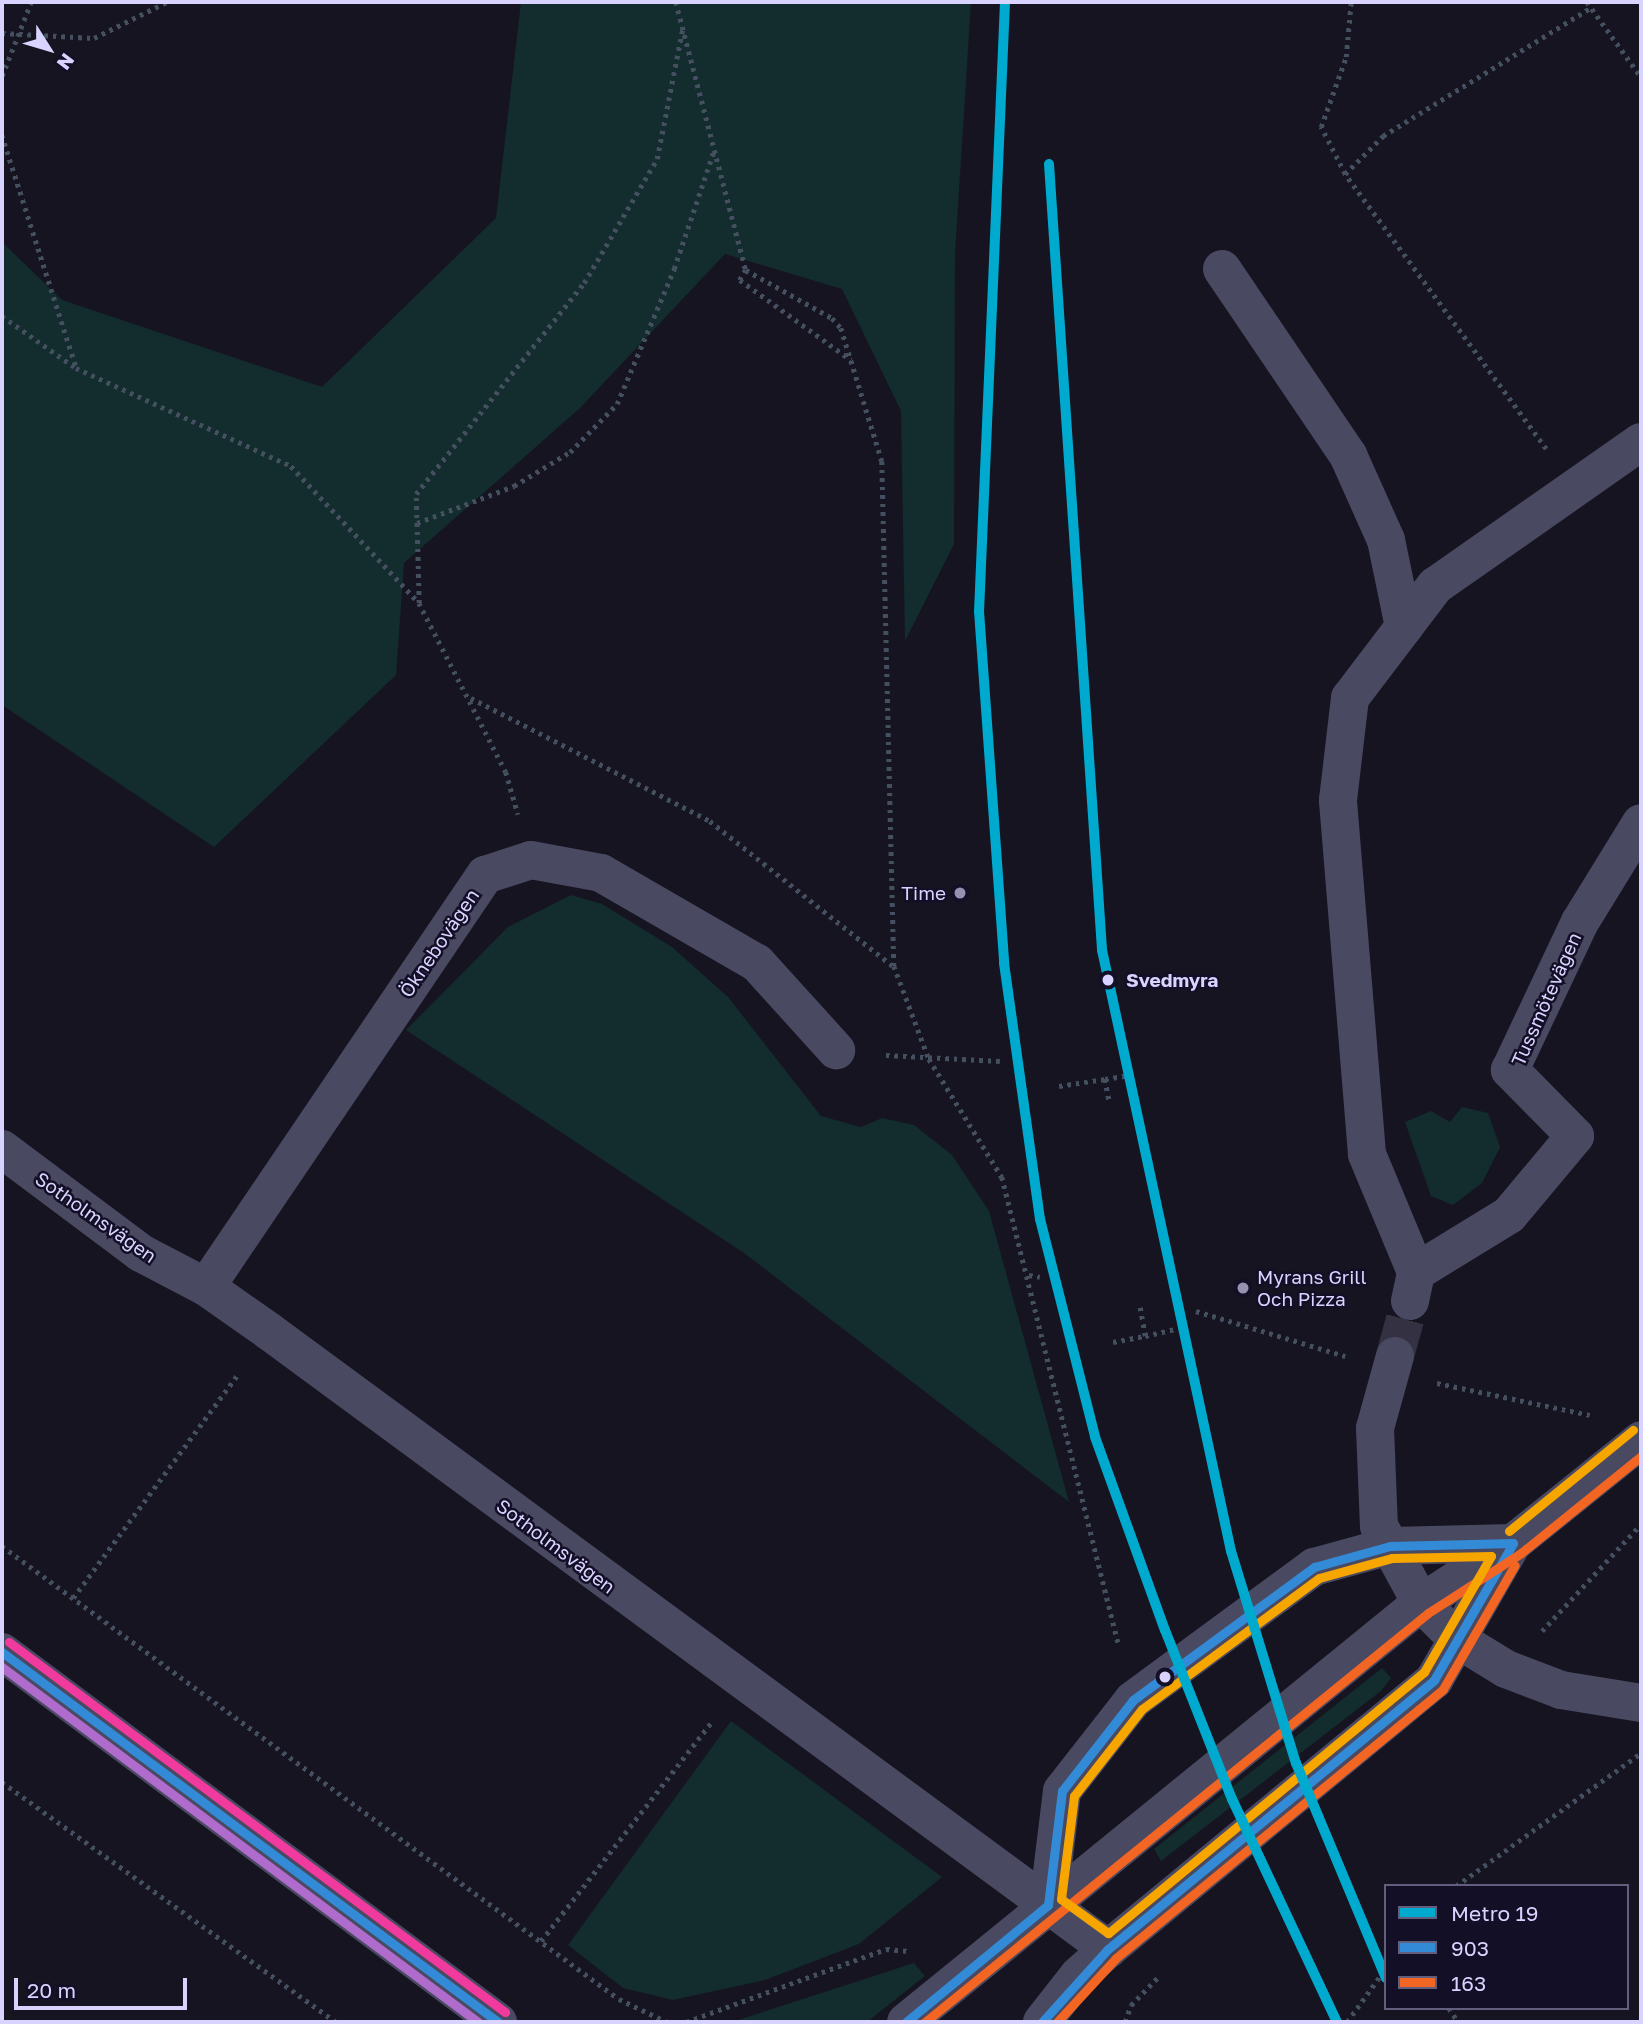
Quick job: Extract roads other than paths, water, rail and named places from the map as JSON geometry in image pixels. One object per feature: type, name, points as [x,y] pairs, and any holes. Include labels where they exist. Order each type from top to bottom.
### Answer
[{"type":"street","points":[[1222,269],[1348,455],[1385,540],[1404,626]]},
{"type":"street","points":[[1404,626],[1435,586],[1641,442]]},
{"type":"street","name":"Tussmötevägen","points":[[1404,626],[1350,698],[1339,800],[1367,1154],[1413,1287],[1508,1215],[1575,1136],[1510,1070],[1580,922],[1641,823]]},
{"type":"street","name":"Öknebovägen","points":[[206,1287],[485,875],[531,860],[601,873],[757,963],[836,1050]]},
{"type":"street","name":"Sotholmsvägen","points":[[2,1149],[141,1253],[206,1287],[270,1332],[740,1684],[1108,1949]]},
{"type":"street","points":[[1395,1356],[1375,1428],[1379,1527],[1421,1603],[1457,1639],[1506,1669],[1561,1690],[1641,1703]]},
{"type":"street","points":[[906,2022],[1421,1603],[1513,1543],[1641,1440]]},
{"type":"street","points":[[1048,1905],[1062,1791],[1133,1700],[1314,1567],[1390,1546],[1513,1543]]},
{"type":"street","points":[[1042,2022],[1079,1975],[1108,1949],[1434,1679],[1513,1543]]},
{"type":"street","points":[[2,1652],[488,2019]]},
{"type":"tunnel","points":[[1395,1356],[1410,1301]]},
{"type":"metro line","name":"19","points":[[1005,2],[979,611],[1004,963],[1040,1219],[1095,1437],[1165,1630],[1232,1799],[1337,2022]]},
{"type":"metro line","name":"19","points":[[1049,164],[1102,950],[1231,1551],[1296,1763],[1384,1973]]},
{"type":"place","name":"Time","points":[[960,893]]},
{"type":"place","name":"Svedmyra","points":[[1108,980]]},
{"type":"place","name":"Myrans Grill Och Pizza","points":[[1243,1288]]}]
